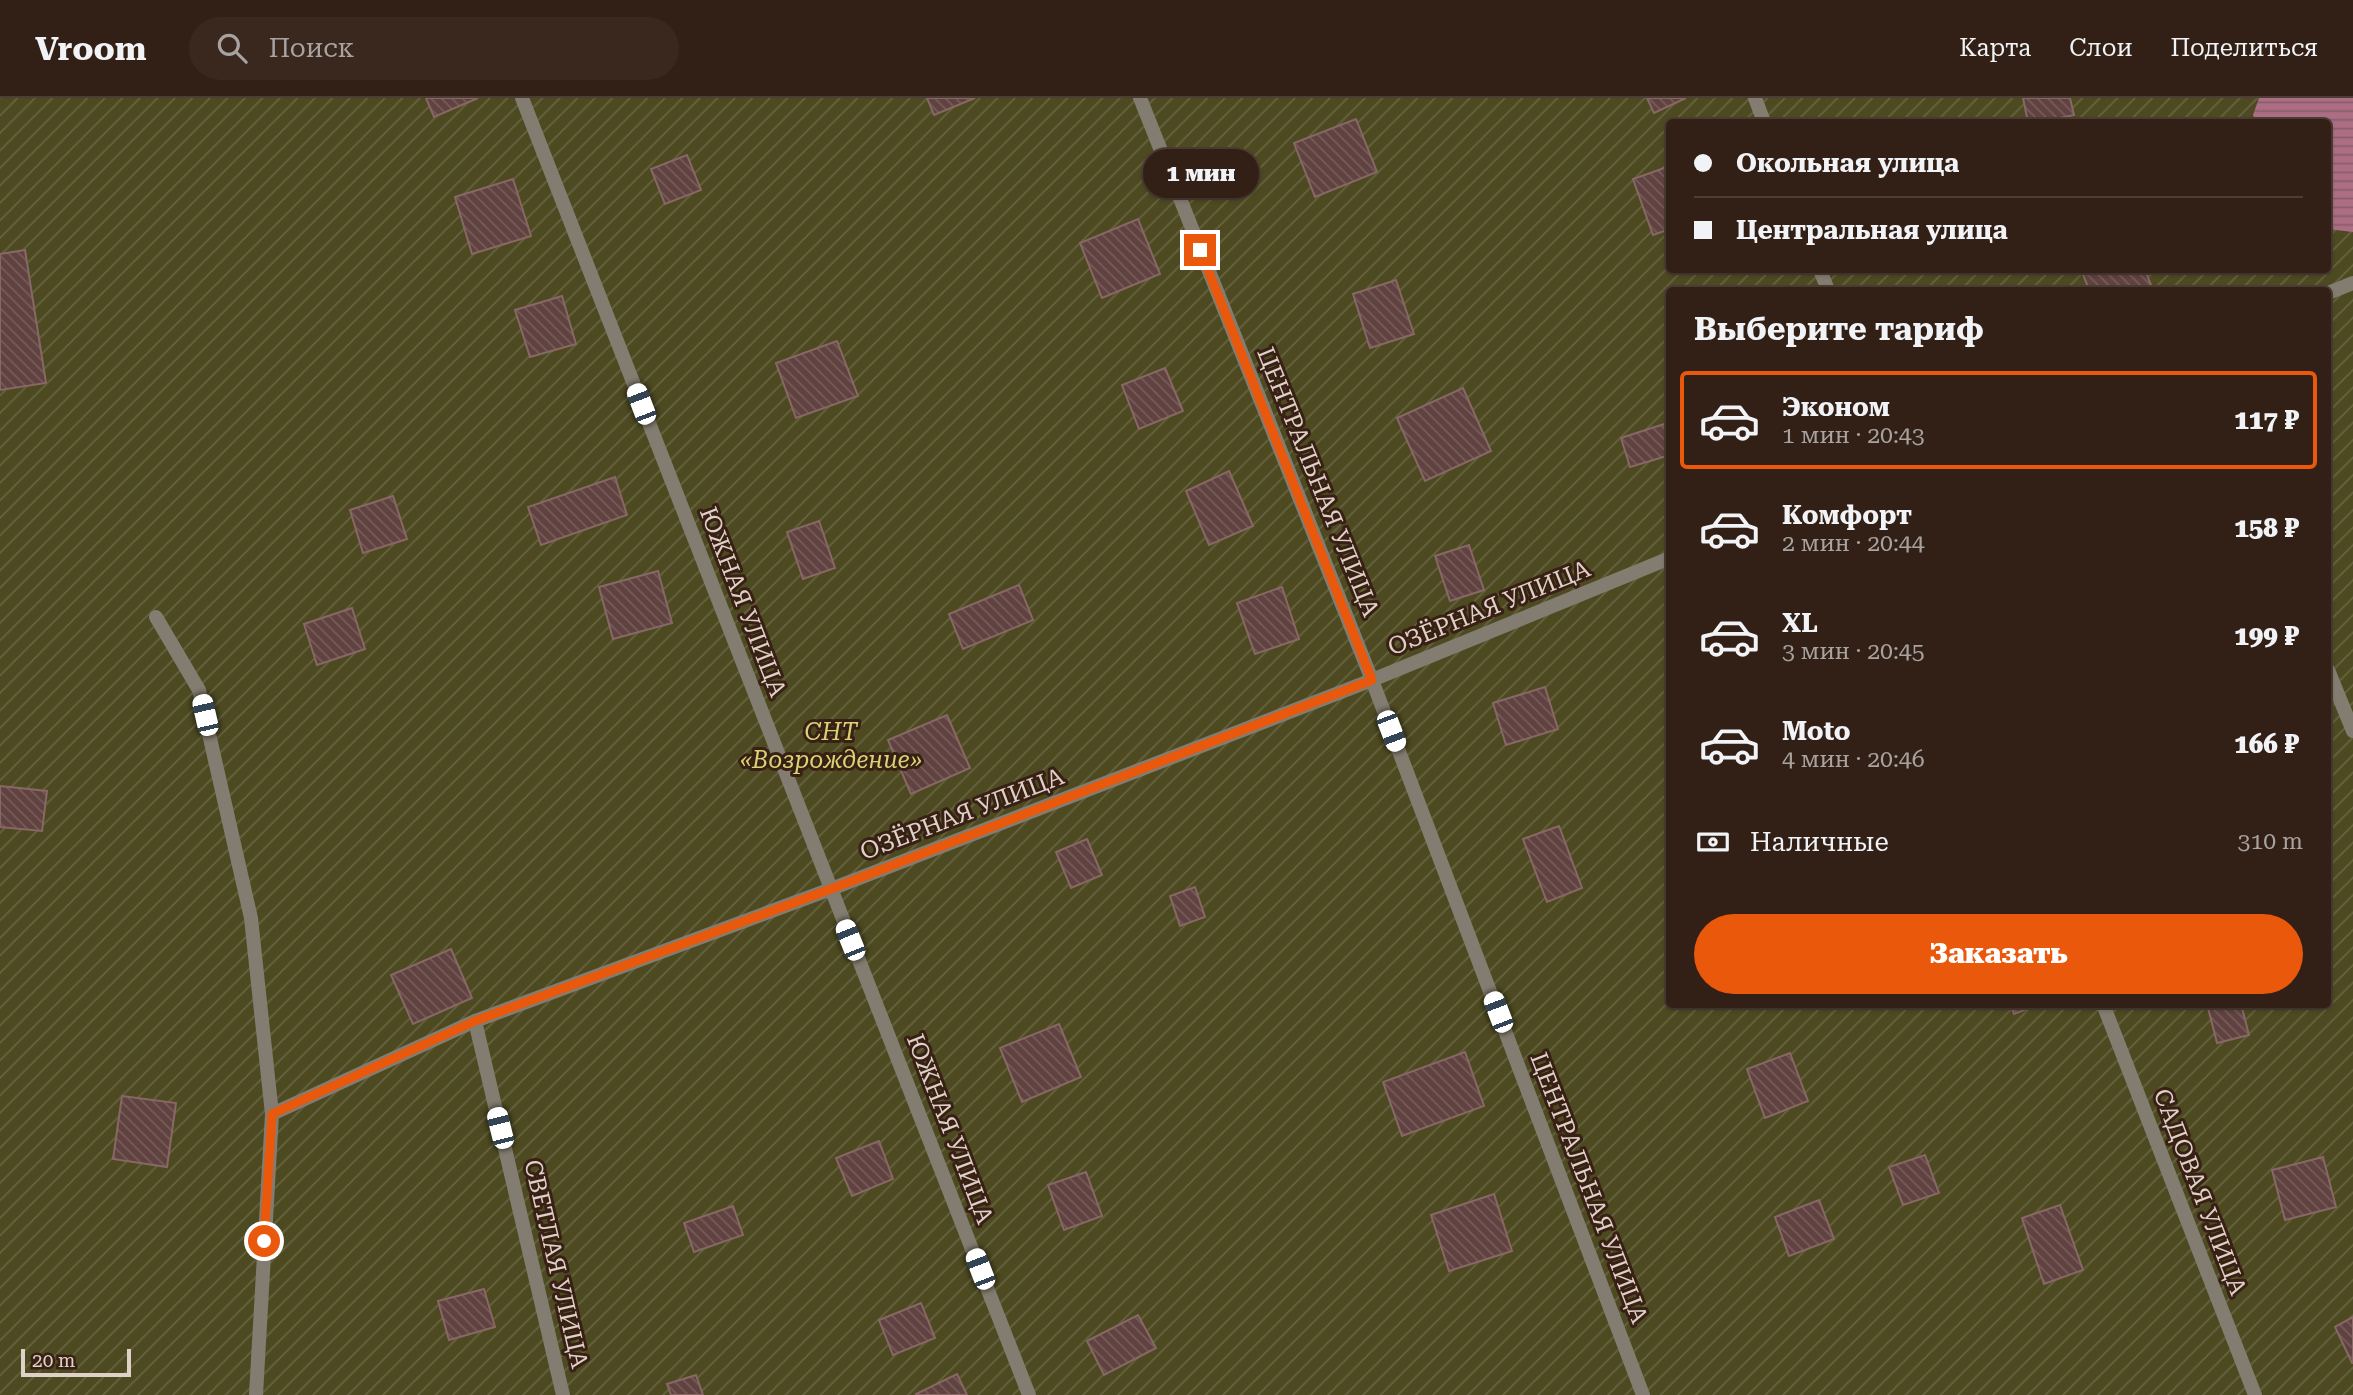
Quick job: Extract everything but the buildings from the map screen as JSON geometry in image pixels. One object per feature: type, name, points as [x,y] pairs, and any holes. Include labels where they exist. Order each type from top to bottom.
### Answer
[{"type":"street","name":"ЮЖНАЯ УЛИЦА","points":[[522,98],[1030,1395]]},
{"type":"street","name":"ЦЕНТРАЛЬНАЯ УЛИЦА","points":[[1140,98],[1372,680],[1643,1395]]},
{"type":"street","points":[[1755,98],[1763,119]]},
{"type":"street","points":[[2331,292],[2353,283]]},
{"type":"street","name":"ОЗЁРНАЯ УЛИЦА","points":[[272,1114],[475,1021],[831,889],[1372,680],[1666,560]]},
{"type":"street","points":[[156,617],[199,690],[251,918],[272,1114],[256,1395]]},
{"type":"street","points":[[2331,677],[2353,731]]},
{"type":"street","name":"САДОВАЯ УЛИЦА","points":[[2105,1008],[2255,1395]]},
{"type":"street","name":"СВЕТЛАЯ УЛИЦА","points":[[475,1021],[564,1395]]},
{"type":"green space","name":"СНТ «Возрождение»","points":[[0,98],[2344,98],[2353,108],[2353,1395],[0,1395]]},
{"type":"shaded area","points":[[2259,98],[2353,98],[2353,232],[2331,229],[2331,119],[2255,119],[2253,115]]},
{"type":"route","points":[[264,1241],[272,1114],[475,1021],[831,889],[1372,680],[1200,250]]}]
